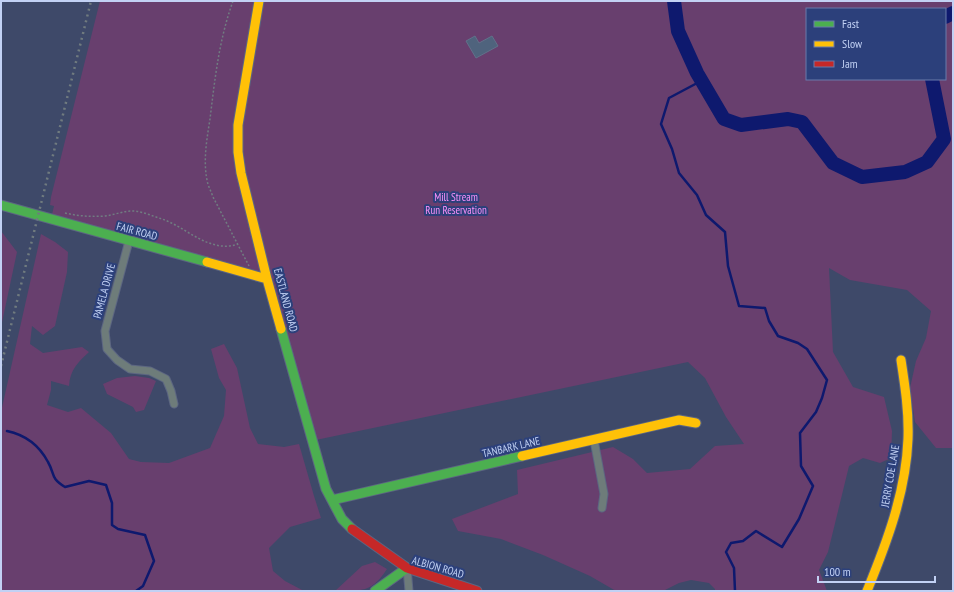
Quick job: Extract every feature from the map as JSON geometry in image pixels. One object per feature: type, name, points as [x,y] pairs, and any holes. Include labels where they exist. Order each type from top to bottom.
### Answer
[{"type":"street","name":"EASTLAND ROAD","points":[[259,1],[238,125],[237,139],[241,173],[267,279],[326,489],[342,519],[356,533],[406,568]]},
{"type":"street","name":"FAIR ROAD","points":[[1,205],[267,279]]},
{"type":"street","name":"PAMELA DRIVE","points":[[129,241],[105,331],[107,348],[117,360],[130,369],[150,372],[166,379],[172,391],[174,404]]},
{"type":"street","name":"JERRY COE LANE","points":[[867,591],[883,551],[896,512],[905,469],[908,440],[907,404],[901,360]]},
{"type":"street","name":"TANBARK LANE","points":[[332,500],[679,420],[696,423]]},
{"type":"street","points":[[594,440],[604,494],[602,508]]},
{"type":"street","points":[[406,568],[409,591]]},
{"type":"street","name":"ALBION ROAD","points":[[375,591],[406,568],[477,591]]},
{"type":"path","points":[[233,1],[226,17],[221,37],[206,164],[208,186],[250,269]]},
{"type":"path","points":[[62,212],[77,215],[96,216],[135,211],[169,221],[195,237],[216,245],[227,246],[238,244]]},
{"type":"green space","name":"Mill Stream Run Reservation","points":[[100,1],[953,1],[953,448],[936,448],[915,422],[910,388],[916,361],[926,338],[931,311],[907,290],[850,280],[829,268],[833,352],[853,387],[884,397],[892,431],[891,458],[880,463],[863,458],[849,466],[828,552],[819,570],[827,591],[715,591],[709,583],[691,580],[679,583],[663,591],[616,591],[590,576],[543,555],[501,539],[458,531],[452,519],[518,494],[517,470],[613,447],[633,459],[647,473],[690,469],[715,446],[744,444],[726,417],[705,378],[688,362],[311,441],[268,281],[51,219],[54,206],[50,205]]},
{"type":"green space","points":[[1,231],[17,252],[1,327]]},
{"type":"green space","points":[[41,234],[68,252],[67,272],[55,326],[43,335],[32,326],[30,344],[43,353],[82,347],[89,352],[75,367],[71,375],[69,386],[51,381],[51,390],[47,405],[68,412],[81,408],[111,433],[129,459],[141,462],[169,463],[210,448],[224,416],[226,390],[219,378],[211,349],[224,344],[237,368],[250,428],[258,444],[284,447],[299,444],[321,518],[290,527],[269,548],[273,571],[285,581],[304,591],[1,591],[1,412]]},
{"type":"green space","points":[[135,376],[149,378],[156,381],[144,410],[136,412],[133,407],[107,394],[103,384],[117,378]]},
{"type":"green space","points":[[375,562],[387,569],[382,577],[371,586],[366,589],[353,591],[335,591],[362,566]]},
{"type":"building","points":[[475,36],[479,43],[492,36],[498,46],[476,58],[466,41]]},
{"type":"waterway","points":[[674,1],[678,31],[697,73],[724,119],[741,125],[788,119],[802,122],[833,163],[862,177],[905,172],[927,162],[944,139],[932,80]]},
{"type":"waterway","points":[[946,16],[953,13]]},
{"type":"waterway","points":[[701,81],[669,98],[661,124],[672,149],[679,173],[697,195],[706,215],[725,232],[728,266],[739,306],[765,308],[769,321],[778,336],[798,343],[807,349],[827,380],[816,412],[800,433],[801,466],[813,486],[799,519],[782,547],[756,531],[743,541],[731,543],[726,552],[734,568],[735,591]]},
{"type":"waterway","points":[[7,431],[26,438],[36,446],[48,462],[57,481],[65,487],[89,481],[106,485],[112,503],[112,525],[118,529],[145,535],[154,561],[143,586],[136,591]]},
{"type":"railway","points":[[1,366],[91,1]]},
{"type":"traffic: fast","points":[[1,205],[207,262]]},
{"type":"traffic: fast","points":[[281,329],[326,489],[342,519],[352,529]]},
{"type":"traffic: fast","points":[[332,500],[522,456]]},
{"type":"traffic: fast","points":[[375,591],[407,568]]},
{"type":"traffic: slow","points":[[259,1],[238,125],[238,152],[241,173],[281,329]]},
{"type":"traffic: slow","points":[[207,262],[267,279]]},
{"type":"traffic: slow","points":[[867,591],[882,554],[904,478],[908,439],[908,419],[901,360]]},
{"type":"traffic: slow","points":[[522,456],[679,420],[696,423]]},
{"type":"traffic: jam","points":[[352,529],[407,568],[477,591]]}]
